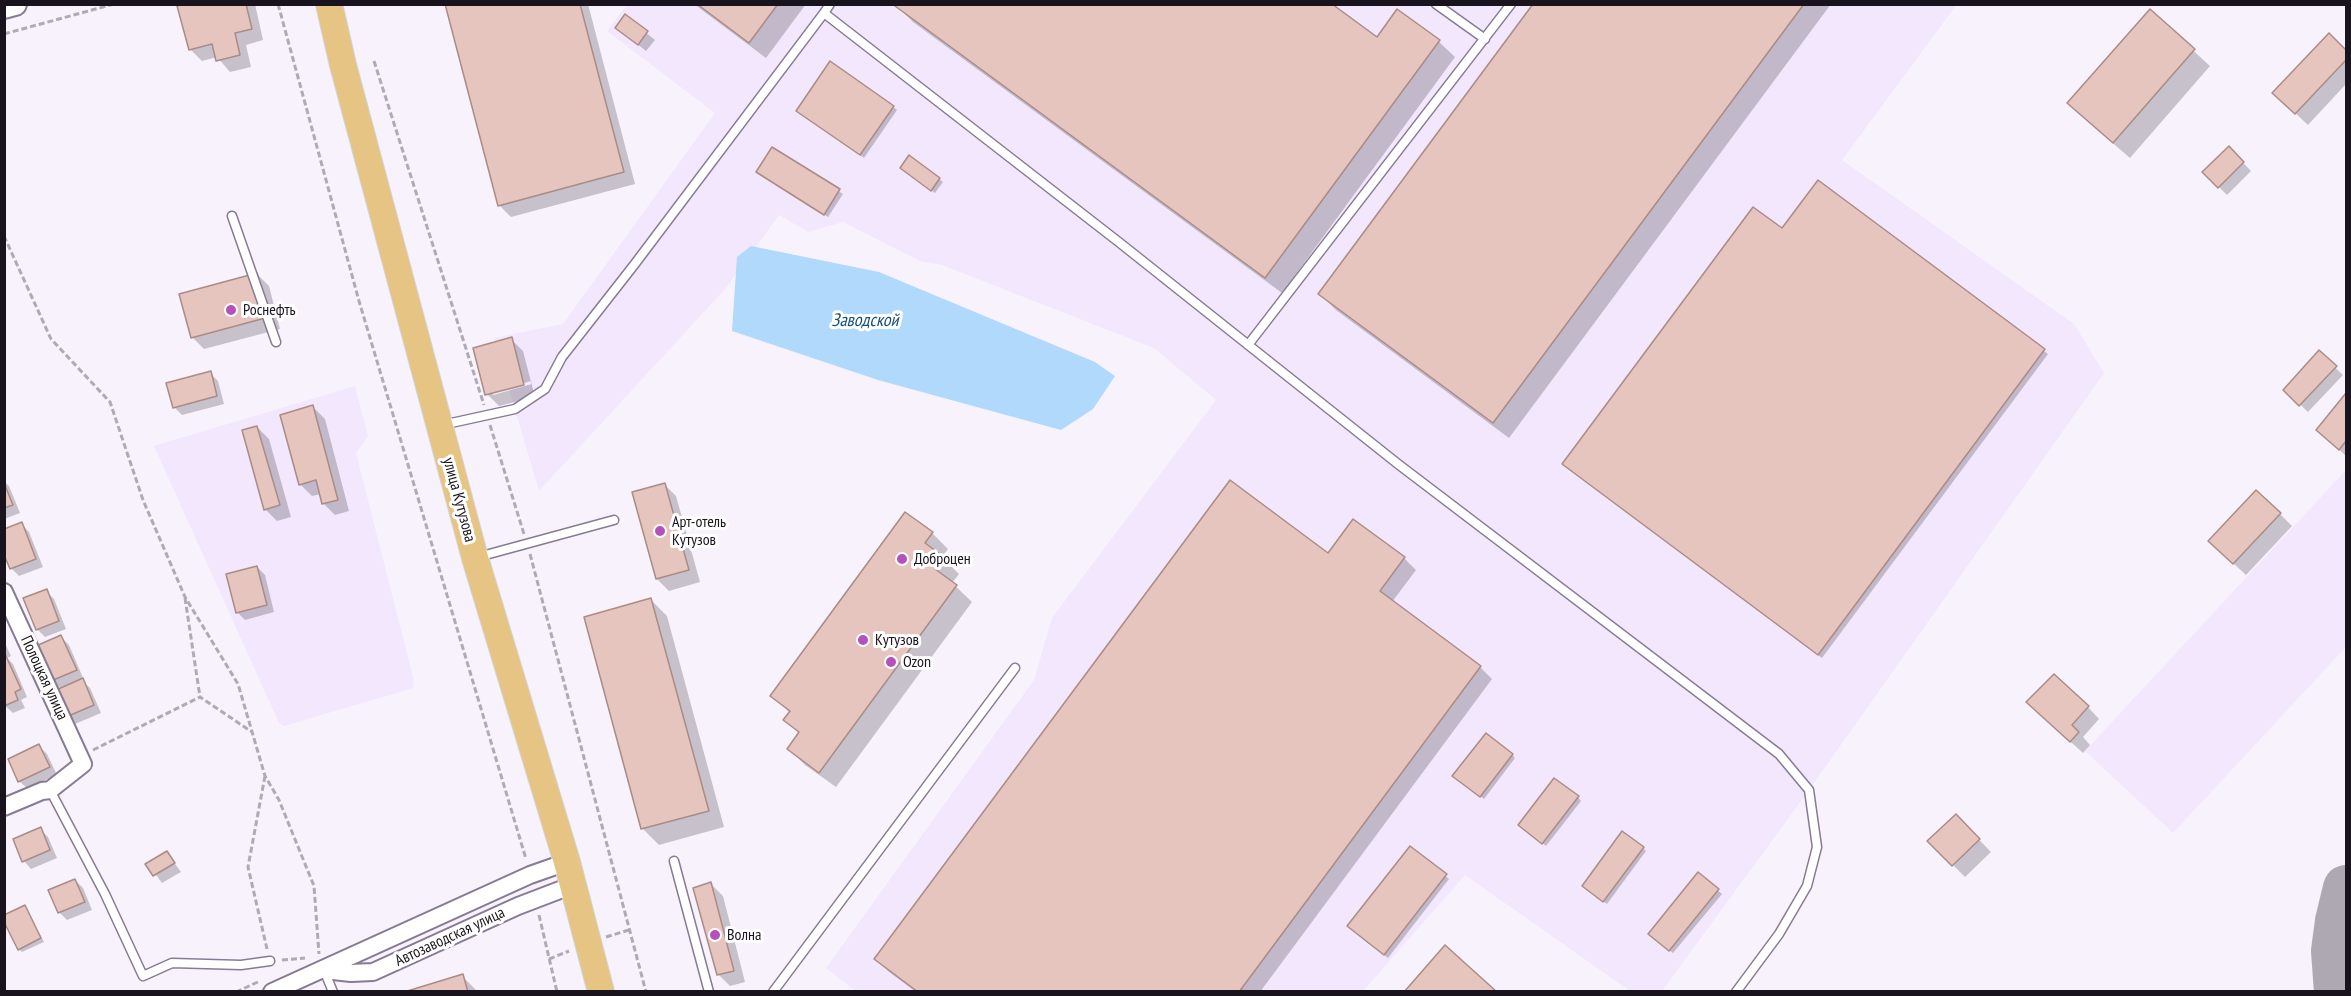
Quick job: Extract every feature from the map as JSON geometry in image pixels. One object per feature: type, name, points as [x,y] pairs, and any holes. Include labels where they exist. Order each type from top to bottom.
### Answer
[{"type":"main road","name":"улица Кутузова","points":[[329,4],[343,65],[475,558],[570,874],[601,992]]},
{"type":"street","name":"Полоцкая улица","points":[[4,592],[87,758]]},
{"type":"street","points":[[4,807],[42,791],[50,790],[87,758]]},
{"type":"street","name":"Автозаводская улица","points":[[272,992],[321,963],[379,942],[530,875],[570,874]]},
{"type":"street","name":"Автозаводская улица","points":[[321,963],[351,973],[373,972],[536,898],[570,874]]},
{"type":"lane","points":[[439,426],[515,409],[545,389],[562,357],[830,4]]},
{"type":"lane","points":[[1436,4],[1485,39]]},
{"type":"lane","points":[[1248,345],[1511,4]]},
{"type":"lane","points":[[824,13],[1398,464],[1779,754],[1809,790],[1817,847],[1806,886],[1779,934],[1736,992]]},
{"type":"lane","points":[[232,216],[276,342]]},
{"type":"lane","points":[[475,558],[614,520]]},
{"type":"lane","points":[[773,992],[1015,668]]},
{"type":"lane","points":[[50,790],[57,799],[105,894],[142,976],[172,963],[241,965],[270,961]]},
{"type":"lane","points":[[674,861],[709,992]]},
{"type":"lane","points":[[321,963],[333,992]]},
{"type":"path","points":[[4,34],[114,4]]},
{"type":"path","points":[[278,4],[359,301],[530,875]]},
{"type":"path","points":[[374,61],[527,545],[646,992]]},
{"type":"path","points":[[4,236],[51,339],[110,402],[143,500],[185,597],[238,684],[265,776],[279,800],[314,886],[321,963],[270,961],[248,867],[265,776]]},
{"type":"path","points":[[185,597],[200,697],[252,732]]},
{"type":"path","points":[[87,758],[200,697]]},
{"type":"path","points":[[536,898],[557,992]]},
{"type":"shaded area","points":[[1957,4],[1842,160],[2074,324],[2104,373],[1809,790],[1662,991],[1630,991],[1465,875],[1363,991],[857,992],[826,968],[1034,680],[1052,618],[1216,400],[1154,348],[942,265],[920,261],[843,222],[808,232],[779,215],[726,288],[539,491],[494,338],[563,324],[715,113],[607,31],[627,5]]},
{"type":"shaded area","points":[[355,386],[368,436],[356,453],[414,681],[413,688],[284,726],[279,723],[154,446]]},
{"type":"shaded area","points":[[2346,470],[2346,647],[2173,833],[2085,751]]},
{"type":"water","name":"Заводской","points":[[751,246],[879,272],[1095,362],[1115,376],[1093,409],[1061,430],[878,380],[732,331],[737,257]]},
{"type":"building","points":[[182,4],[246,4],[252,29],[235,33],[240,55],[216,61],[212,44],[189,50],[177,6]]},
{"type":"building","points":[[445,4],[580,4],[624,172],[498,206]]},
{"type":"building","points":[[697,4],[778,4],[749,43]]},
{"type":"building","points":[[896,4],[1332,4],[1377,37],[1397,9],[1440,40],[1265,278],[895,6]]},
{"type":"building","points":[[1533,4],[1804,4],[1493,423],[1318,294]]},
{"type":"building","points":[[2150,9],[2195,49],[2113,143],[2067,103]]},
{"type":"building","points":[[625,14],[648,31],[638,45],[615,28]]},
{"type":"building","points":[[2329,33],[2346,50],[2346,60],[2295,114],[2272,93]]},
{"type":"building","points":[[830,61],[894,106],[860,155],[796,111]]},
{"type":"building","points":[[2229,146],[2244,162],[2218,188],[2202,172]]},
{"type":"building","points":[[772,147],[840,189],[824,215],[756,172]]},
{"type":"building","points":[[909,155],[940,178],[931,191],[900,168]]},
{"type":"building","points":[[1818,180],[2045,349],[1818,655],[1562,464],[1753,207],[1782,228]]},
{"type":"building","points":[[257,273],[269,317],[191,338],[179,294]]},
{"type":"building","points":[[512,337],[524,385],[485,395],[473,348]]},
{"type":"building","points":[[2319,350],[2337,366],[2299,406],[2283,390]]},
{"type":"building","points":[[211,371],[217,396],[173,408],[166,383]]},
{"type":"building","points":[[2346,393],[2346,441],[2339,450],[2316,430]]},
{"type":"building","points":[[313,405],[338,500],[322,504],[316,480],[299,485],[280,415]]},
{"type":"building","points":[[257,426],[280,505],[264,510],[242,430]]},
{"type":"building","points":[[1230,480],[1328,553],[1353,519],[1405,557],[1380,591],[1481,666],[1239,992],[918,992],[874,959]]},
{"type":"building","points":[[4,483],[13,505],[4,508]]},
{"type":"building","name":"Арт-отель Кутузов","points":[[665,483],[689,570],[656,579],[632,492]]},
{"type":"building","points":[[2256,490],[2281,513],[2233,564],[2208,541]]},
{"type":"building","name":"Кутузов","points":[[905,512],[933,532],[925,543],[944,557],[935,569],[957,585],[819,773],[787,749],[799,732],[783,720],[790,711],[770,696]]},
{"type":"building","points":[[22,522],[36,559],[10,569],[4,555],[4,529]]},
{"type":"building","points":[[257,566],[267,605],[236,613],[226,574]]},
{"type":"building","points":[[47,589],[59,621],[36,630],[23,598]]},
{"type":"building","points":[[651,598],[709,811],[641,829],[584,617]]},
{"type":"building","points":[[61,635],[77,670],[51,681],[36,646]]},
{"type":"building","points":[[5,654],[21,689],[15,692],[18,700],[4,706]]},
{"type":"building","points":[[2054,674],[2089,706],[2072,725],[2079,732],[2070,742],[2026,702]]},
{"type":"building","points":[[83,678],[94,705],[66,717],[54,691]]},
{"type":"building","points":[[1486,733],[1513,754],[1480,797],[1452,776]]},
{"type":"building","points":[[39,744],[50,767],[18,782],[8,759]]},
{"type":"building","points":[[1554,778],[1579,796],[1542,844],[1518,825]]},
{"type":"building","points":[[1956,814],[1980,839],[1952,866],[1927,841]]},
{"type":"building","points":[[41,827],[50,850],[22,862],[13,839]]},
{"type":"building","points":[[1622,831],[1644,847],[1603,902],[1582,886]]},
{"type":"building","points":[[1410,846],[1447,874],[1384,955],[1347,926]]},
{"type":"building","points":[[167,851],[175,863],[153,876],[145,864]]},
{"type":"building","points":[[1698,872],[1719,889],[1669,951],[1648,934]]},
{"type":"building","points":[[75,879],[85,902],[58,913],[48,890]]},
{"type":"building","name":"Волна","points":[[711,882],[734,971],[717,975],[693,888]]},
{"type":"building","points":[[25,905],[41,938],[18,950],[4,922],[4,915]]},
{"type":"building","points":[[1445,945],[1497,992],[1404,992]]},
{"type":"building","points":[[463,974],[468,992],[404,992]]},
{"type":"taxiway","points":[[2337,992],[2334,951],[2346,888]]},
{"type":"place","name":"Роснефть","points":[[231,310]]},
{"type":"place","name":"Арт-отель Кутузов","points":[[660,531]]},
{"type":"place","name":"Доброцен","points":[[902,559]]},
{"type":"place","name":"Кутузов","points":[[863,640]]},
{"type":"place","name":"Ozon","points":[[891,662]]},
{"type":"place","name":"Волна","points":[[715,935]]}]
